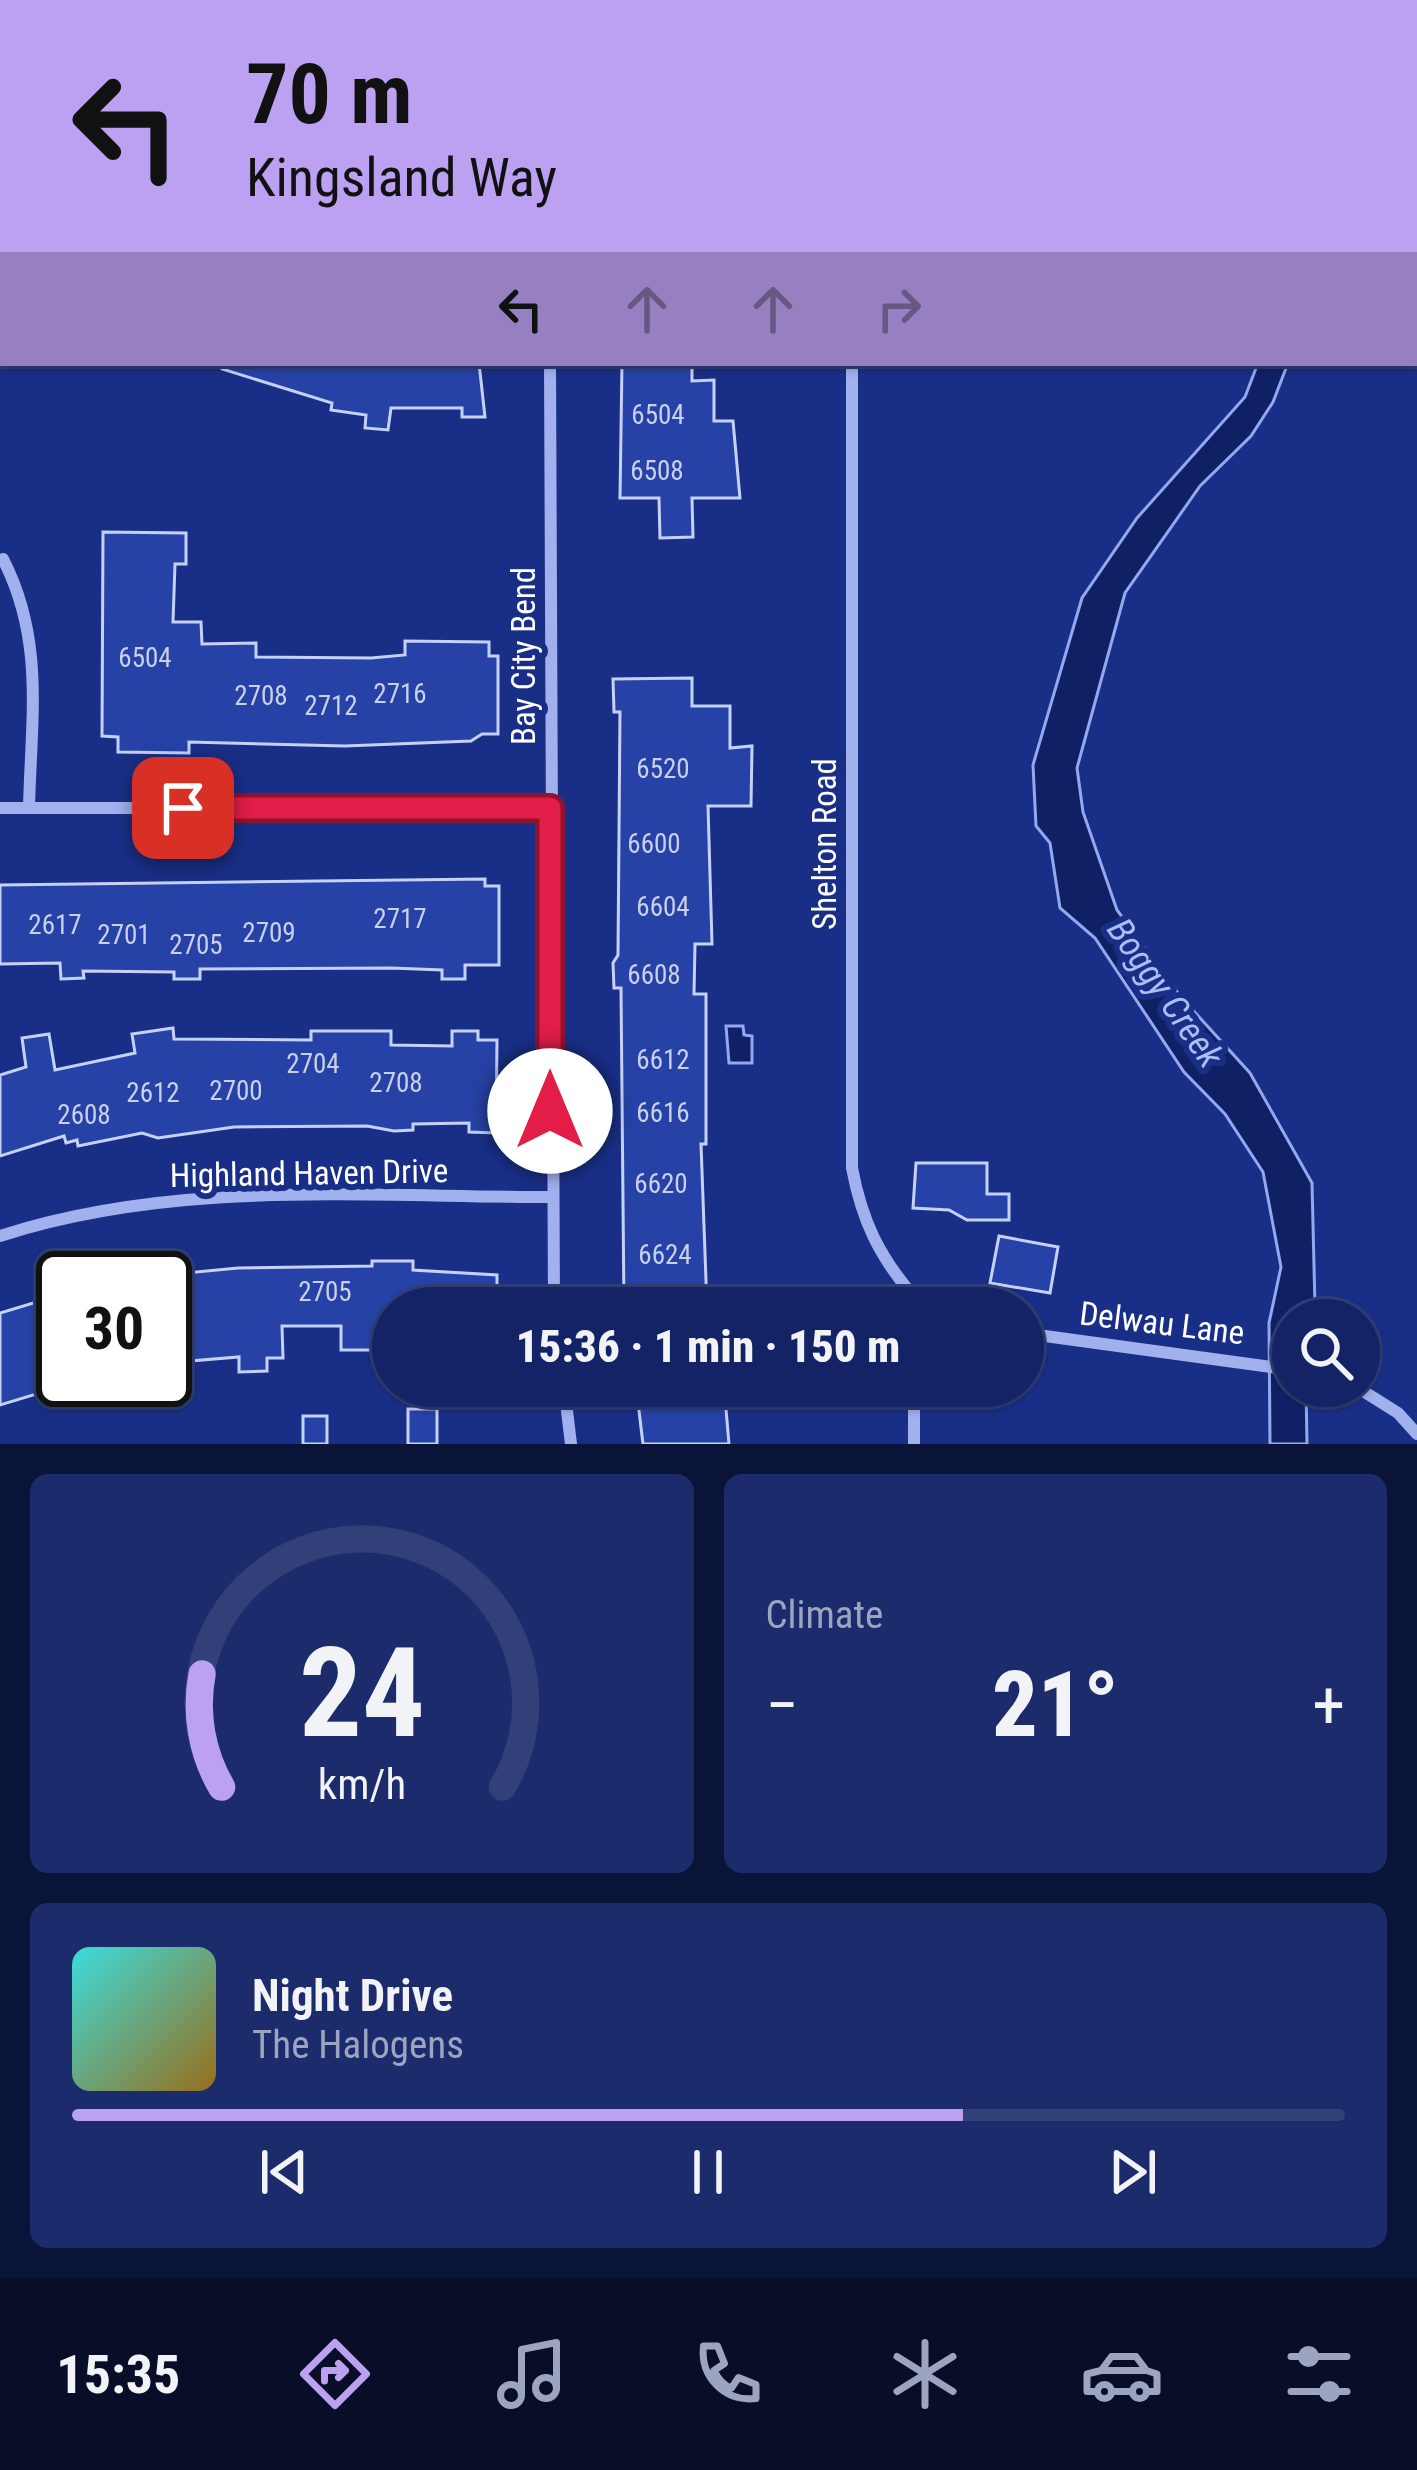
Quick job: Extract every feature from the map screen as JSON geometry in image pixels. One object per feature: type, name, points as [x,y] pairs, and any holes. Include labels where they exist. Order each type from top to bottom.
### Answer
[{"type":"street","name":"Bay City Bend","points":[[550,366],[553,1287]]},
{"type":"street","name":"Shelton Road","points":[[852,366],[852,1168],[861,1215],[881,1259],[902,1287]]},
{"type":"street","points":[[4,559],[25,601],[32,639],[29,808]]},
{"type":"street","points":[[0,808],[550,808]]},
{"type":"street","name":"Highland Haven Drive","points":[[0,1236],[68,1217],[199,1198],[550,1197]]},
{"type":"street","name":"Delwau Lane","points":[[1044,1336],[1272,1366]]},
{"type":"street","points":[[1380,1402],[1417,1434]]},
{"type":"street","points":[[566,1407],[571,1444]]},
{"type":"street","points":[[914,1407],[914,1444]]},
{"type":"water","name":"Boggy Creek","points":[[1257,366],[1287,366],[1273,402],[1251,436],[1200,486],[1125,593],[1077,768],[1083,812],[1117,910],[1180,996],[1250,1073],[1312,1183],[1315,1299],[1274,1299],[1281,1267],[1263,1172],[1225,1114],[1184,1072],[1095,938],[1060,908],[1050,843],[1036,826],[1033,765],[1082,598],[1137,518],[1245,397]]},
{"type":"water","points":[[726,1026],[743,1026],[744,1035],[752,1036],[752,1063],[729,1063]]},
{"type":"water","points":[[1272,1309],[1272,1407],[1306,1407],[1307,1444],[1270,1444]]},
{"type":"building","points":[[479,366],[485,417],[462,417],[462,408],[391,408],[388,430],[365,428],[366,415],[331,410],[332,403],[222,369]]},
{"type":"building","points":[[622,366],[692,366],[692,381],[714,380],[714,421],[733,421],[740,498],[692,498],[693,537],[660,538],[659,498],[620,498]]},
{"type":"building","points":[[103,532],[186,533],[186,564],[175,564],[173,622],[201,622],[202,644],[256,643],[256,657],[371,658],[405,655],[405,641],[489,642],[489,656],[498,656],[498,734],[482,734],[471,741],[345,746],[189,742],[189,753],[118,752],[118,737],[102,736]]},
{"type":"building","points":[[692,678],[692,706],[730,706],[730,748],[752,746],[751,806],[708,806],[712,944],[695,944],[694,994],[706,994],[706,1144],[701,1144],[706,1287],[624,1287],[621,988],[614,988],[613,963],[618,955],[620,712],[614,712],[613,679]]},
{"type":"building","points":[[485,879],[485,886],[499,886],[499,965],[465,965],[465,979],[442,979],[442,970],[391,968],[200,969],[200,979],[174,979],[174,972],[83,971],[84,978],[61,979],[60,963],[0,964],[0,885]]},
{"type":"building","points":[[173,1028],[174,1039],[311,1040],[311,1031],[391,1031],[391,1045],[452,1046],[452,1031],[478,1031],[478,1040],[497,1040],[496,1133],[469,1132],[469,1123],[413,1124],[413,1130],[394,1131],[367,1126],[234,1127],[158,1138],[142,1133],[78,1146],[77,1140],[66,1143],[64,1136],[0,1156],[0,1075],[26,1067],[22,1038],[49,1034],[55,1070],[135,1053],[132,1034]]},
{"type":"building","points":[[916,1163],[987,1163],[987,1194],[1009,1194],[1009,1220],[967,1220],[949,1210],[913,1208]]},
{"type":"building","points":[[999,1236],[1058,1247],[1050,1293],[1044,1287],[990,1283]]},
{"type":"building","points":[[372,1261],[413,1261],[413,1270],[497,1275],[497,1287],[372,1287],[372,1350],[341,1350],[341,1326],[282,1326],[283,1358],[267,1358],[267,1371],[239,1372],[239,1357],[192,1361],[192,1272],[372,1266]]},
{"type":"building","points":[[36,1302],[36,1394],[0,1405],[0,1313]]},
{"type":"building","points":[[639,1407],[726,1407],[729,1444],[643,1444]]},
{"type":"building","points":[[408,1409],[437,1409],[437,1444],[408,1444]]},
{"type":"building","points":[[303,1416],[327,1416],[327,1444],[303,1444]]},
{"type":"route","points":[[183,808],[550,808],[550,1111]]}]
